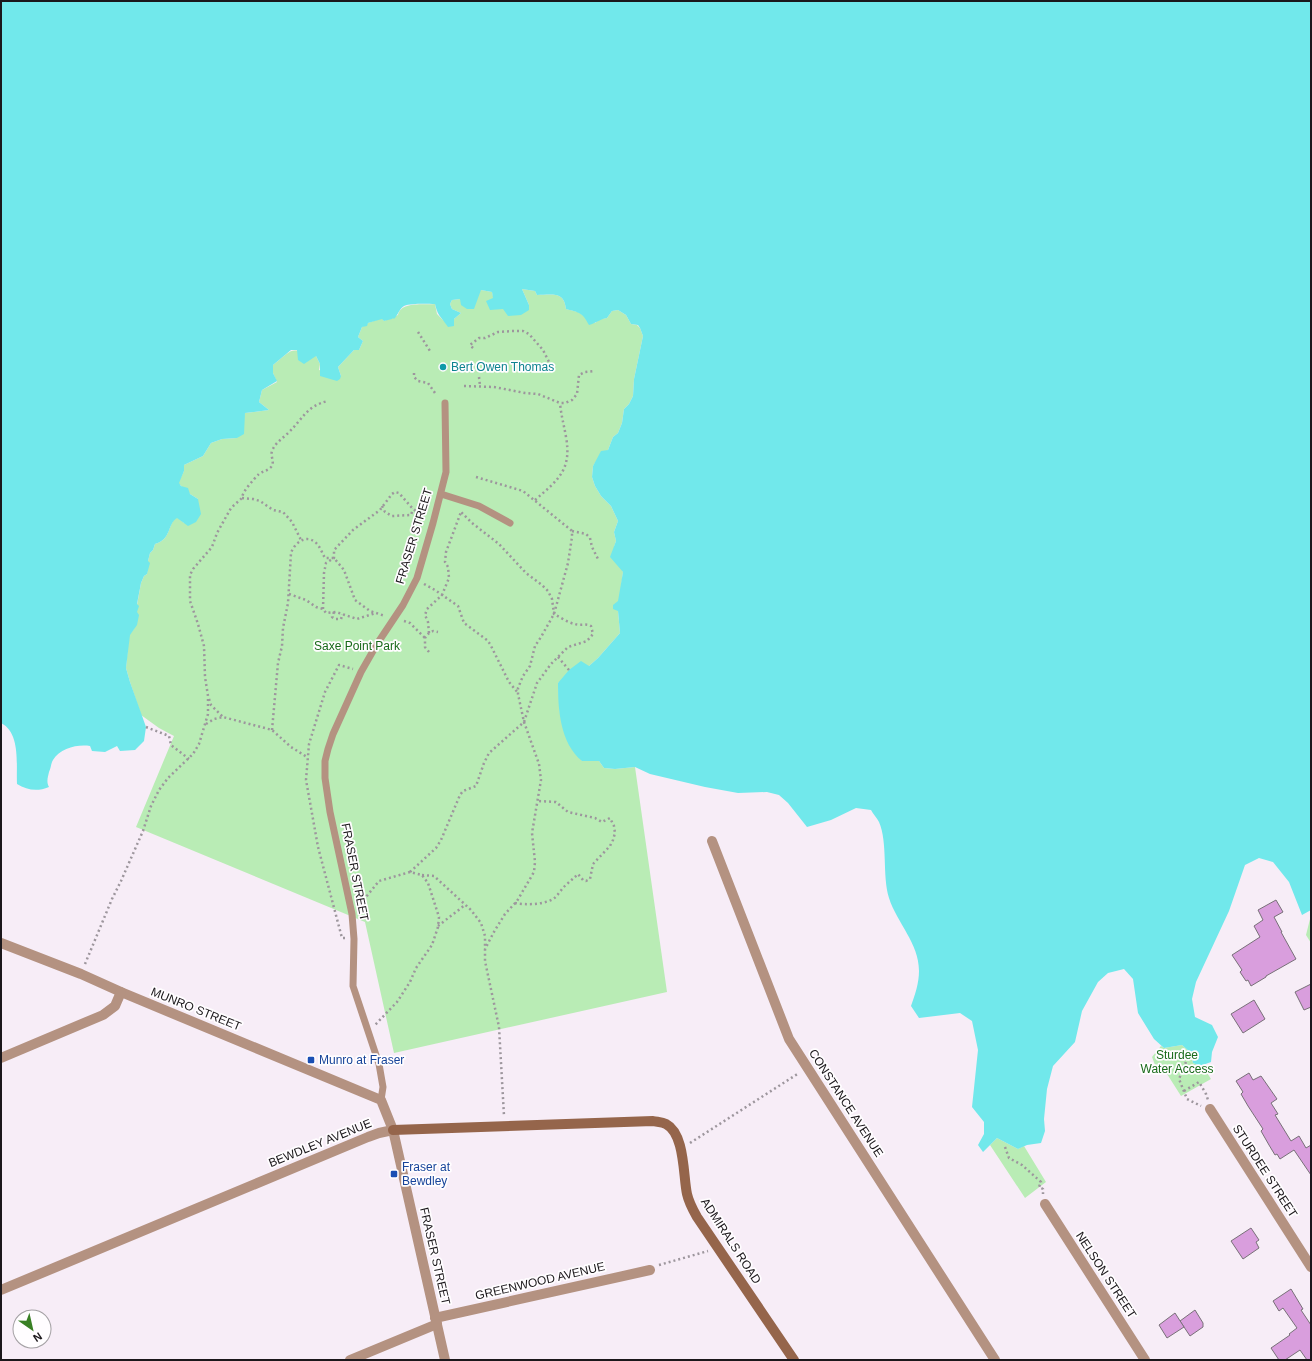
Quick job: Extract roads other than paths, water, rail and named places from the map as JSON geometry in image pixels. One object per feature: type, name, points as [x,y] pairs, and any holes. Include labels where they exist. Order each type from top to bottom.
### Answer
[{"type":"street","name":"CONSTANCE AVENUE","points":[[712,841],[789,1039],[995,1360]]},
{"type":"street","name":"MUNRO STREET","points":[[1,943],[81,974],[380,1100]]},
{"type":"street","points":[[1,1058],[103,1015],[115,1006],[121,992]]},
{"type":"street","name":"FRASER STREET","points":[[380,1100],[393,1130],[445,1360]]},
{"type":"street","name":"STURDEE STREET","points":[[1210,1109],[1311,1267]]},
{"type":"street","name":"BEWDLEY AVENUE","points":[[1,1290],[379,1133],[393,1130],[653,1121],[670,1127]]},
{"type":"street","name":"ADMIRALS ROAD","points":[[670,1127],[676,1135],[680,1149],[690,1205],[794,1360]]},
{"type":"street","name":"NELSON STREET","points":[[1045,1204],[1145,1360]]},
{"type":"street","name":"GREENWOOD AVENUE","points":[[350,1360],[436,1321],[650,1270]]},
{"type":"lane","name":"FRASER STREET","points":[[380,1100],[383,1088],[382,1076],[368,1030],[354,994],[354,939],[352,914],[330,812],[325,778],[325,761],[333,734],[360,672],[394,619],[416,580],[446,472],[445,403]]},
{"type":"lane","points":[[441,494],[479,506],[510,523]]},
{"type":"water","points":[[1,1],[1311,1],[1311,910],[1302,915],[1289,882],[1273,862],[1259,858],[1245,865],[1229,911],[1196,982],[1192,999],[1195,1017],[1212,1025],[1218,1037],[1212,1052],[1211,1062],[1200,1066],[1193,1063],[1191,1053],[1182,1045],[1164,1048],[1154,1039],[1138,1013],[1133,979],[1124,969],[1108,973],[1098,982],[1082,1011],[1075,1042],[1053,1066],[1047,1089],[1044,1119],[1045,1131],[1041,1143],[1027,1145],[1018,1149],[997,1138],[983,1152],[978,1145],[984,1134],[984,1122],[972,1107],[978,1050],[972,1021],[960,1013],[919,1018],[911,1006],[918,980],[918,961],[912,942],[897,916],[889,898],[882,830],[879,822],[871,810],[856,808],[831,820],[807,827],[788,803],[779,795],[767,792],[738,793],[705,787],[650,774],[635,767],[615,769],[604,768],[599,761],[582,761],[575,754],[569,745],[562,725],[558,683],[569,670],[581,661],[589,666],[620,633],[618,611],[613,609],[613,605],[618,601],[623,572],[610,557],[616,541],[614,532],[618,521],[611,506],[601,496],[595,486],[592,477],[593,466],[601,451],[608,450],[613,437],[618,433],[622,423],[624,409],[629,404],[633,396],[634,379],[643,336],[638,325],[631,324],[626,315],[618,310],[612,311],[607,318],[589,325],[580,314],[566,309],[563,299],[556,295],[537,295],[535,291],[522,289],[529,305],[529,310],[521,315],[508,316],[503,309],[490,310],[486,301],[493,298],[492,292],[481,290],[474,309],[467,309],[461,305],[460,299],[452,300],[450,304],[452,309],[461,313],[454,319],[454,326],[448,327],[439,314],[435,304],[415,304],[404,306],[394,319],[384,321],[382,319],[368,323],[367,326],[362,327],[358,337],[363,341],[359,350],[354,350],[338,367],[341,376],[337,381],[320,376],[320,364],[316,356],[304,364],[298,360],[297,350],[291,350],[273,365],[273,373],[277,381],[262,390],[259,402],[269,410],[245,413],[244,434],[237,438],[222,439],[211,443],[203,456],[184,465],[184,471],[179,483],[181,486],[188,488],[190,494],[198,499],[201,514],[196,522],[188,526],[177,518],[164,539],[155,544],[150,553],[148,561],[150,563],[147,574],[144,576],[141,583],[137,604],[139,606],[137,612],[139,615],[137,625],[130,635],[126,668],[146,727],[144,741],[135,750],[120,751],[117,746],[105,752],[92,751],[90,746],[75,746],[60,752],[52,761],[48,780],[49,787],[32,790],[17,784],[15,742],[12,734],[1,723]]},
{"type":"place","name":"Bert Owen Thomas","points":[[443,367]]},
{"type":"place","name":"Munro at Fraser","points":[[311,1060]]},
{"type":"place","name":"Fraser at Bewdley","points":[[394,1174]]},
{"type":"park label","name":"Saxe Point Park","points":[[357,646]]},
{"type":"park label","name":"Sturdee Water Access","points":[[1177,1062]]}]
